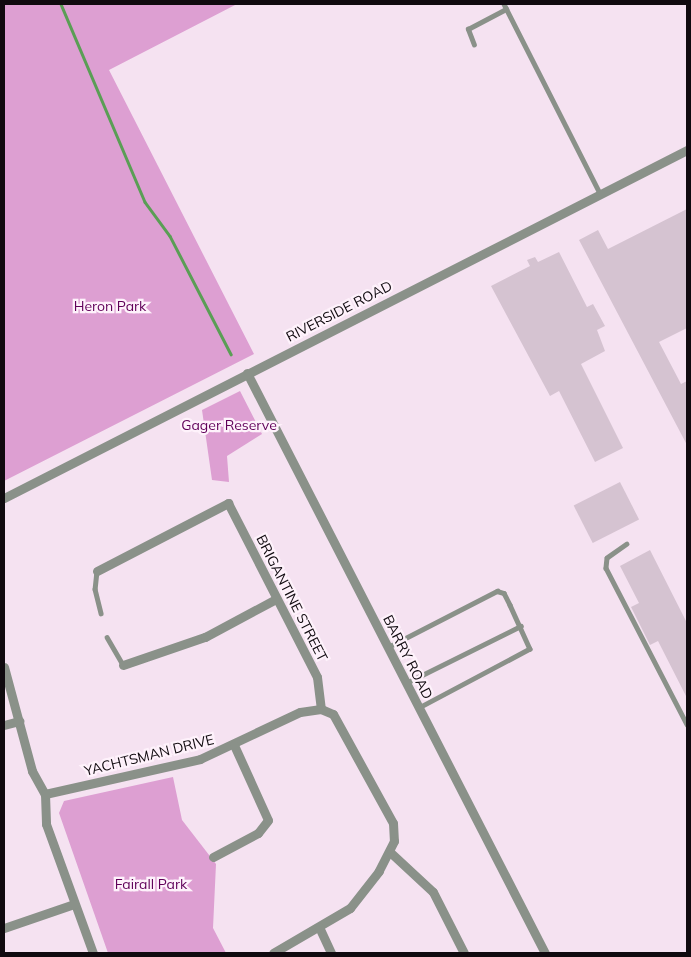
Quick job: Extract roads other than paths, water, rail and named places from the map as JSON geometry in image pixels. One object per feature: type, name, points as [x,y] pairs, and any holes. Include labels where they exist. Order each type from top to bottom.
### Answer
[{"type":"street","name":"RIVERSIDE ROAD","points":[[4,498],[687,150]]},
{"type":"street","name":"BARRY ROAD","points":[[247,373],[545,953]]},
{"type":"street","name":"BRIGANTINE STREET","points":[[97,571],[228,503],[317,676],[322,709]]},
{"type":"street","points":[[123,666],[205,637],[276,599]]},
{"type":"street","points":[[4,667],[32,771],[45,794],[46,824],[92,953]]},
{"type":"street","points":[[273,953],[350,908],[391,853],[393,823],[343,724],[322,709]]},
{"type":"street","name":"YACHTSMAN DRIVE","points":[[45,794],[200,759],[234,745],[300,712],[322,709]]},
{"type":"street","points":[[4,725],[19,721]]},
{"type":"street","points":[[213,857],[258,833],[268,820],[234,745]]},
{"type":"street","points":[[391,853],[433,892],[464,953]]},
{"type":"street","points":[[4,928],[74,904]]},
{"type":"street","points":[[319,927],[331,953]]},
{"type":"lane","points":[[504,4],[600,193]]},
{"type":"lane","points":[[474,45],[468,29],[506,9]]},
{"type":"lane","points":[[627,544],[606,558],[606,568],[687,724]]},
{"type":"lane","points":[[97,571],[94,589],[101,614]]},
{"type":"lane","points":[[388,647],[497,592],[504,593],[521,626],[530,648],[419,708]]},
{"type":"lane","points":[[406,683],[521,626]]},
{"type":"lane","points":[[107,637],[123,666]]},
{"type":"waterway","points":[[61,4],[145,202],[170,236],[231,354]]},
{"type":"park label","name":"Heron Park","points":[[110,306]]},
{"type":"park label","name":"Gager Reserve","points":[[229,425]]},
{"type":"park label","name":"Fairall Park","points":[[151,884]]}]
